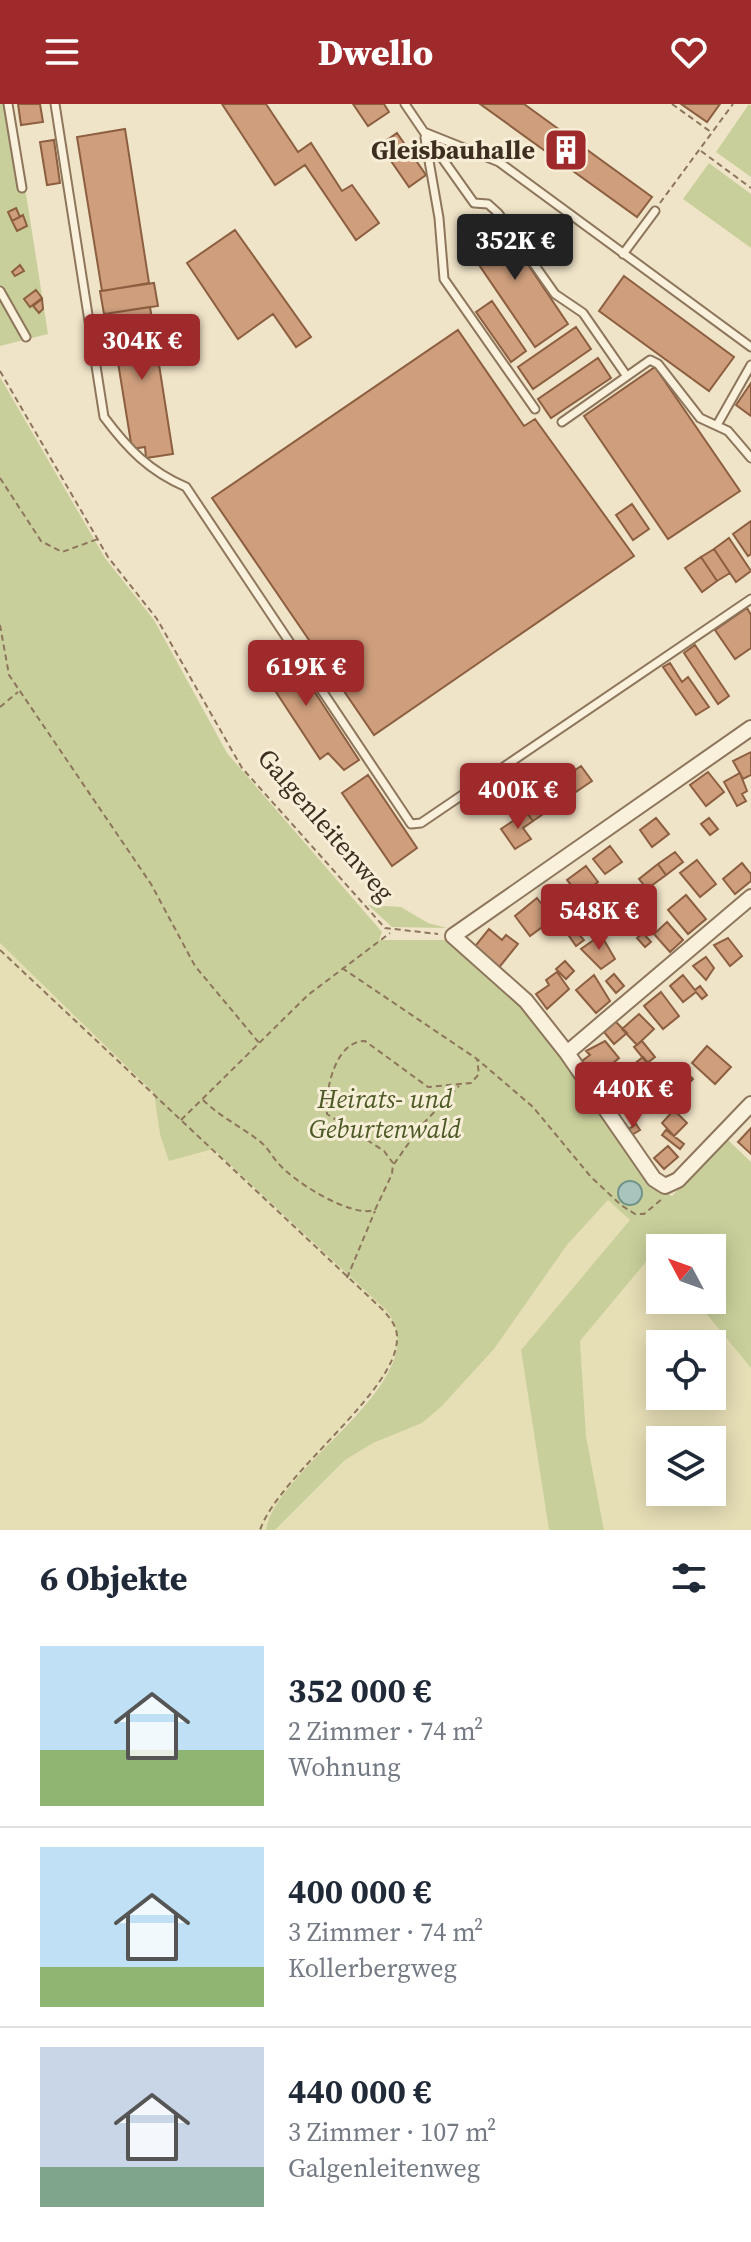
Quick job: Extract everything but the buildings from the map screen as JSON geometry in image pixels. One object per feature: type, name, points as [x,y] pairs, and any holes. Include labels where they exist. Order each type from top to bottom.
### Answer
[{"type":"street","points":[[751,728],[453,936],[526,1001],[567,1053],[654,1179],[665,1186],[678,1180],[751,1104]]},
{"type":"street","points":[[567,1053],[751,897]]},
{"type":"lane","points":[[8,104],[22,188]]},
{"type":"lane","points":[[55,104],[104,417],[133,455],[163,477],[186,487],[411,824],[421,823],[751,599]]},
{"type":"lane","points":[[405,104],[463,192],[474,203],[488,204],[498,213],[555,294],[583,313],[626,375]]},
{"type":"lane","points":[[424,132],[499,162],[751,347]]},
{"type":"lane","points":[[424,132],[439,218],[444,279],[535,409]]},
{"type":"lane","points":[[623,254],[655,211]]},
{"type":"lane","points":[[0,291],[26,337]]},
{"type":"lane","points":[[562,422],[650,360],[658,364],[700,418],[728,431],[751,458]]},
{"type":"lane","points":[[717,425],[751,365]]},
{"type":"path","points":[[672,104],[712,133]]},
{"type":"path","points":[[655,211],[733,104]]},
{"type":"path","points":[[700,150],[751,188]]},
{"type":"path","name":"Galgenleitenweg","points":[[0,371],[98,539],[157,619],[242,768],[365,908],[391,932],[453,936]]},
{"type":"path","points":[[0,478],[48,547],[62,552],[98,539]]},
{"type":"path","points":[[0,625],[5,638],[5,662],[19,691],[151,884],[195,966],[260,1044]]},
{"type":"path","points":[[0,707],[19,691]]},
{"type":"path","points":[[180,1121],[308,995],[391,932]]},
{"type":"path","points":[[1,952],[391,1319],[397,1337],[391,1360],[365,1398],[282,1494],[260,1530]]},
{"type":"path","points":[[342,968],[477,1059],[533,1107],[591,1177],[628,1212],[644,1214],[652,1209],[663,1198],[665,1186]]},
{"type":"path","points":[[393,1166],[384,1151],[327,1114],[331,1080],[345,1051],[359,1041],[365,1041],[423,1085],[459,1086],[476,1080],[477,1059]]},
{"type":"path","points":[[347,1278],[393,1166],[420,1127],[459,1086]]},
{"type":"path","points":[[203,1100],[262,1142],[278,1163],[298,1180],[351,1210],[375,1210]]},
{"type":"shaded area","points":[[0,943],[154,1093],[160,1134],[212,1149],[385,1309],[398,1327],[398,1349],[386,1375],[285,1496],[268,1520],[266,1530],[0,1530]]},
{"type":"shaded area","points":[[608,1200],[631,1220],[521,1350],[549,1530],[275,1530],[345,1460],[373,1443],[422,1423],[441,1407],[494,1349],[567,1245]]},
{"type":"shaded area","points":[[646,1262],[646,1314],[707,1314],[720,1330],[646,1330],[646,1410],[726,1410],[726,1338],[751,1368],[751,1530],[604,1530],[586,1436],[580,1341]]},
{"type":"green space","points":[[0,104],[12,104],[48,334],[0,346]]},
{"type":"green space","points":[[749,104],[751,106],[751,177],[716,152]]},
{"type":"green space","points":[[709,163],[751,194],[751,248],[683,199]]},
{"type":"green space","name":"Heirats- und Geburtenwald","points":[[0,377],[105,558],[154,620],[227,753],[382,932],[379,940],[445,940],[517,997],[565,1056],[651,1185],[672,1196],[726,1138],[751,1162],[751,1368],[726,1338],[726,1330],[720,1330],[707,1314],[726,1314],[726,1234],[646,1234],[646,1262],[580,1341],[586,1436],[604,1530],[549,1530],[521,1350],[630,1220],[608,1200],[567,1245],[494,1349],[441,1407],[422,1423],[373,1443],[345,1460],[275,1530],[266,1530],[276,1505],[297,1478],[376,1391],[393,1363],[397,1335],[385,1309],[213,1149],[169,1161],[160,1134],[154,1093],[0,943]]},
{"type":"green space","points":[[368,905],[401,907],[428,923],[447,928],[392,927]]},
{"type":"water","points":[[630,1181],[641,1188],[642,1193],[635,1204],[630,1205],[619,1198],[618,1193],[625,1182]]},
{"type":"place","name":"Gleisbauhalle","points":[[566,150]]}]
